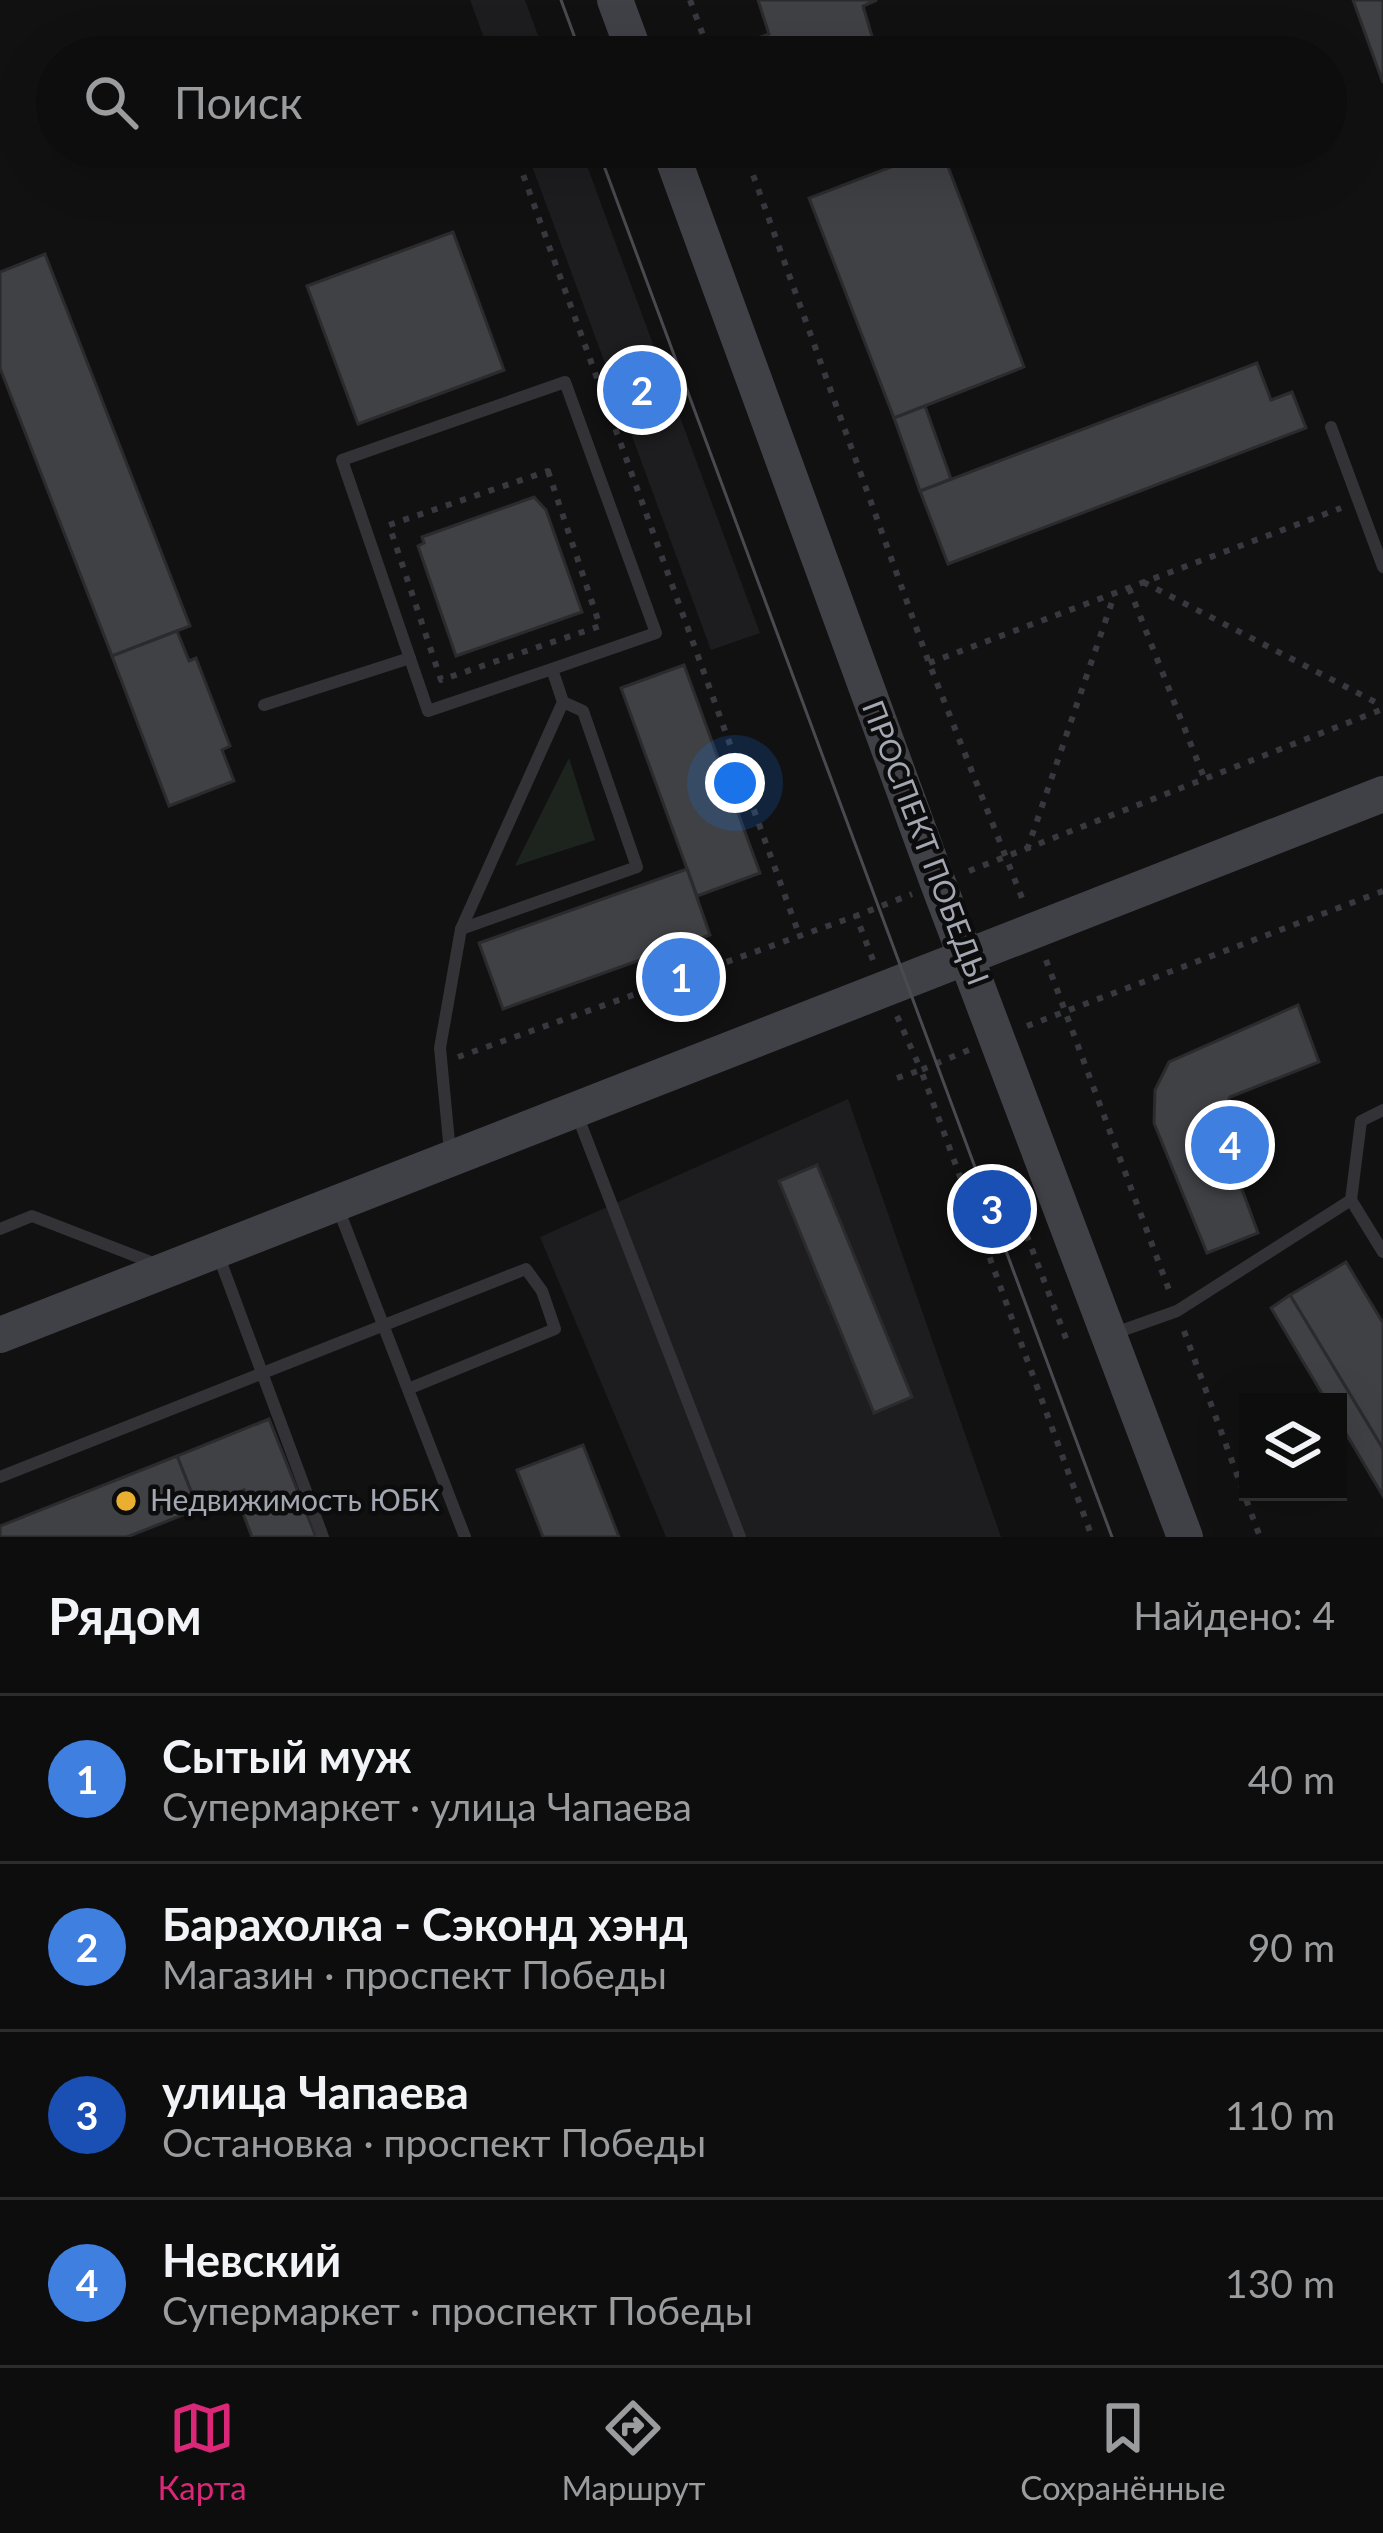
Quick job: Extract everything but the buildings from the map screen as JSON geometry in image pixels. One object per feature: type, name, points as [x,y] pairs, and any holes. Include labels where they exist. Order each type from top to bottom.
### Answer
[{"type":"main road","points":[[615,0],[628,36]]},
{"type":"main road","name":"ПРОСПЕКТ ПОБЕДЫ","points":[[677,168],[1185,1537]]},
{"type":"main road","points":[[0,1335],[1383,794]]},
{"type":"lane","points":[[566,382],[656,633],[553,669],[428,711],[342,460],[566,382]]},
{"type":"lane","points":[[1331,427],[1383,566]]},
{"type":"lane","points":[[264,706],[410,658]]},
{"type":"lane","points":[[451,1159],[440,1048],[461,929],[563,702],[553,669]]},
{"type":"lane","points":[[461,929],[637,867],[583,711],[563,702]]},
{"type":"lane","points":[[1383,1110],[1361,1121],[1351,1200],[1383,1252]]},
{"type":"lane","points":[[575,1111],[740,1537]]},
{"type":"lane","points":[[1109,1335],[1177,1311],[1351,1200]]},
{"type":"lane","points":[[337,1204],[465,1537]]},
{"type":"lane","points":[[0,1229],[32,1216],[169,1269]]},
{"type":"lane","points":[[217,1250],[322,1537]]},
{"type":"lane","points":[[0,1477],[526,1269],[542,1291],[555,1329],[408,1389]]},
{"type":"path","points":[[690,0],[703,36]]},
{"type":"path","points":[[521,168],[800,937]]},
{"type":"path","points":[[751,168],[928,663],[1035,932],[1260,1537]]},
{"type":"path","points":[[548,471],[600,626],[441,680],[389,525],[548,471]]},
{"type":"path","points":[[928,663],[1359,501]]},
{"type":"path","points":[[1143,582],[1383,707]]},
{"type":"path","points":[[1129,588],[1206,781]]},
{"type":"path","points":[[1027,850],[1114,593]]},
{"type":"path","points":[[1005,856],[1206,781],[1383,707]]},
{"type":"path","points":[[1065,1012],[1383,891]]},
{"type":"path","points":[[441,1063],[856,916]]},
{"type":"path","points":[[897,1078],[921,1070],[1092,1537]]},
{"type":"path","points":[[979,1234],[1021,1220],[1066,1341]]},
{"type":"shaded area","points":[[470,0],[525,0],[538,36],[483,36]]},
{"type":"shaded area","points":[[533,168],[588,168],[760,633],[711,650]]},
{"type":"shaded area","points":[[569,758],[595,840],[515,866]]},
{"type":"shaded area","points":[[848,1099],[1001,1537],[666,1537],[540,1237]]},
{"type":"tram line","points":[[561,0],[574,36]]},
{"type":"tram line","points":[[605,168],[1112,1537]]},
{"type":"place","name":"Барахолка - Сэконд хэнд","points":[[642,390]]},
{"type":"place","name":"Сытый муж","points":[[681,977]]},
{"type":"place","name":"Невский","points":[[1230,1145]]},
{"type":"place","name":"улица Чапаева","points":[[992,1209]]},
{"type":"place","name":"Недвижимость ЮБК","points":[[126,1501]]}]
